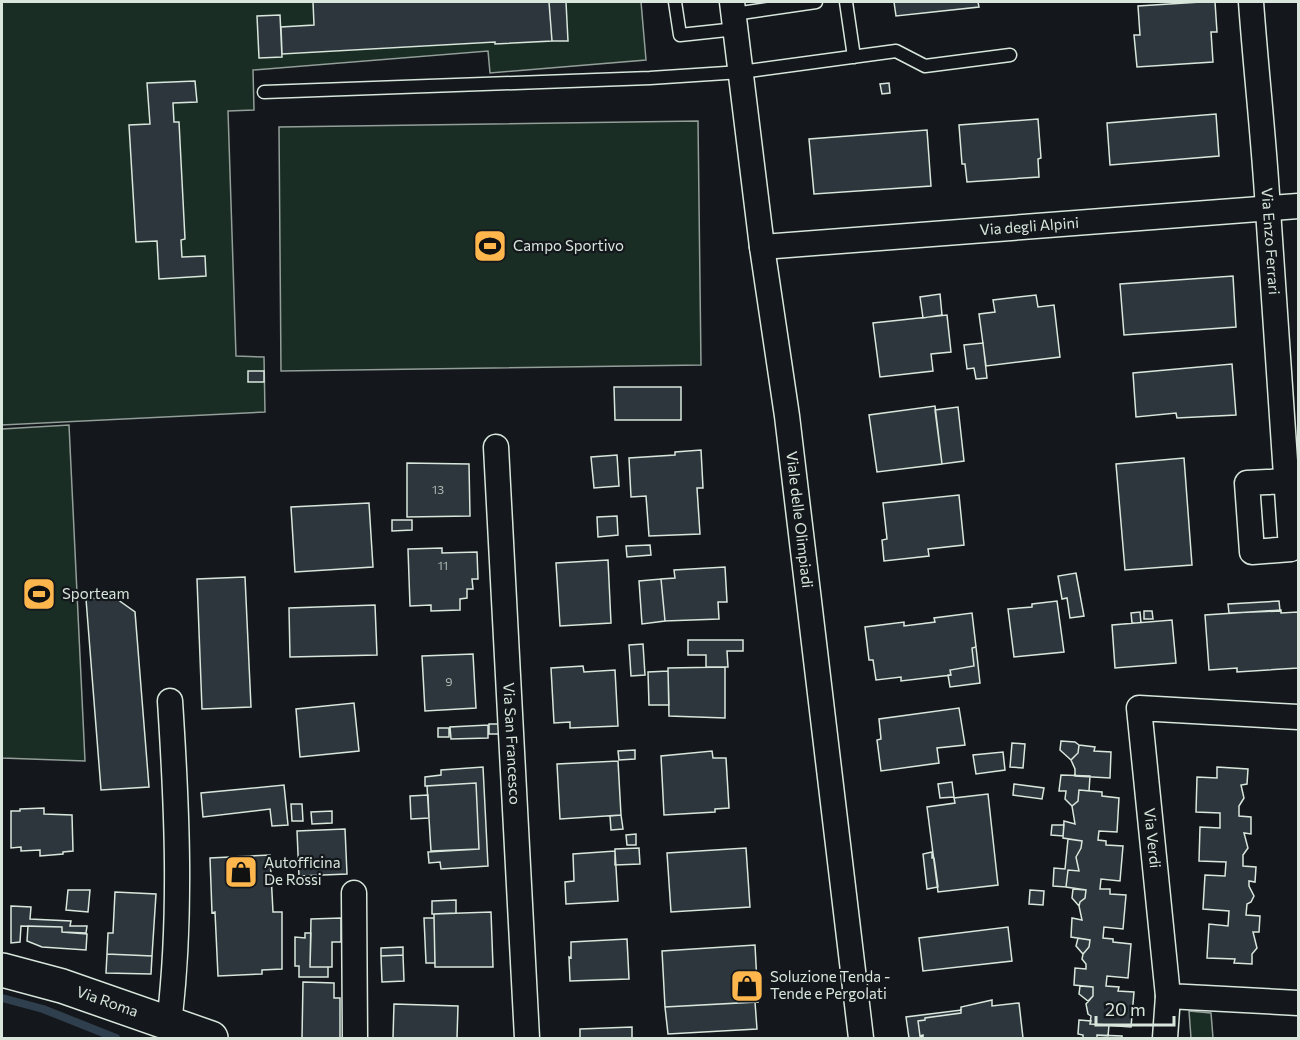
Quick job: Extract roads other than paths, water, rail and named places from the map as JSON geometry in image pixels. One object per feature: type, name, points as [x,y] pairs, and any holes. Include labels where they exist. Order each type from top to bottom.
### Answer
[{"type":"main road","name":"Via Roma","points":[[2,970],[62,986],[211,1038]]},
{"type":"street","name":"Via Enzo Ferrari","points":[[1251,2],[1287,481]]},
{"type":"street","name":"Viale delle Olimpiadi","points":[[734,14],[762,247],[789,428],[861,1038]]},
{"type":"street","name":"Via degli Alpini","points":[[762,247],[1299,206]]},
{"type":"street","name":"Via San Francesco","points":[[496,447],[527,1038]]},
{"type":"street","points":[[170,701],[177,803],[175,972],[170,1024]]},
{"type":"street","name":"Via Verdi","points":[[1168,996],[1140,708],[1299,717]]},
{"type":"street","points":[[354,893],[355,1038]]},
{"type":"street","points":[[1165,1038],[1168,996],[1299,1003]]},
{"type":"lane","points":[[675,2],[680,35],[734,14],[816,2]]},
{"type":"lane","points":[[846,2],[854,57]]},
{"type":"lane","points":[[264,92],[650,78],[741,72],[897,51],[925,66],[1010,55]]},
{"type":"waterway","points":[[2,998],[43,1009],[116,1038]]},
{"type":"place","name":"Campo Sportivo","points":[[490,246]]},
{"type":"place","name":"Sporteam","points":[[39,594]]},
{"type":"place","name":"Autofficina De Rossi","points":[[241,872]]},
{"type":"place","name":"Soluzione Tenda - Tende e Pergolati","points":[[747,986]]}]
